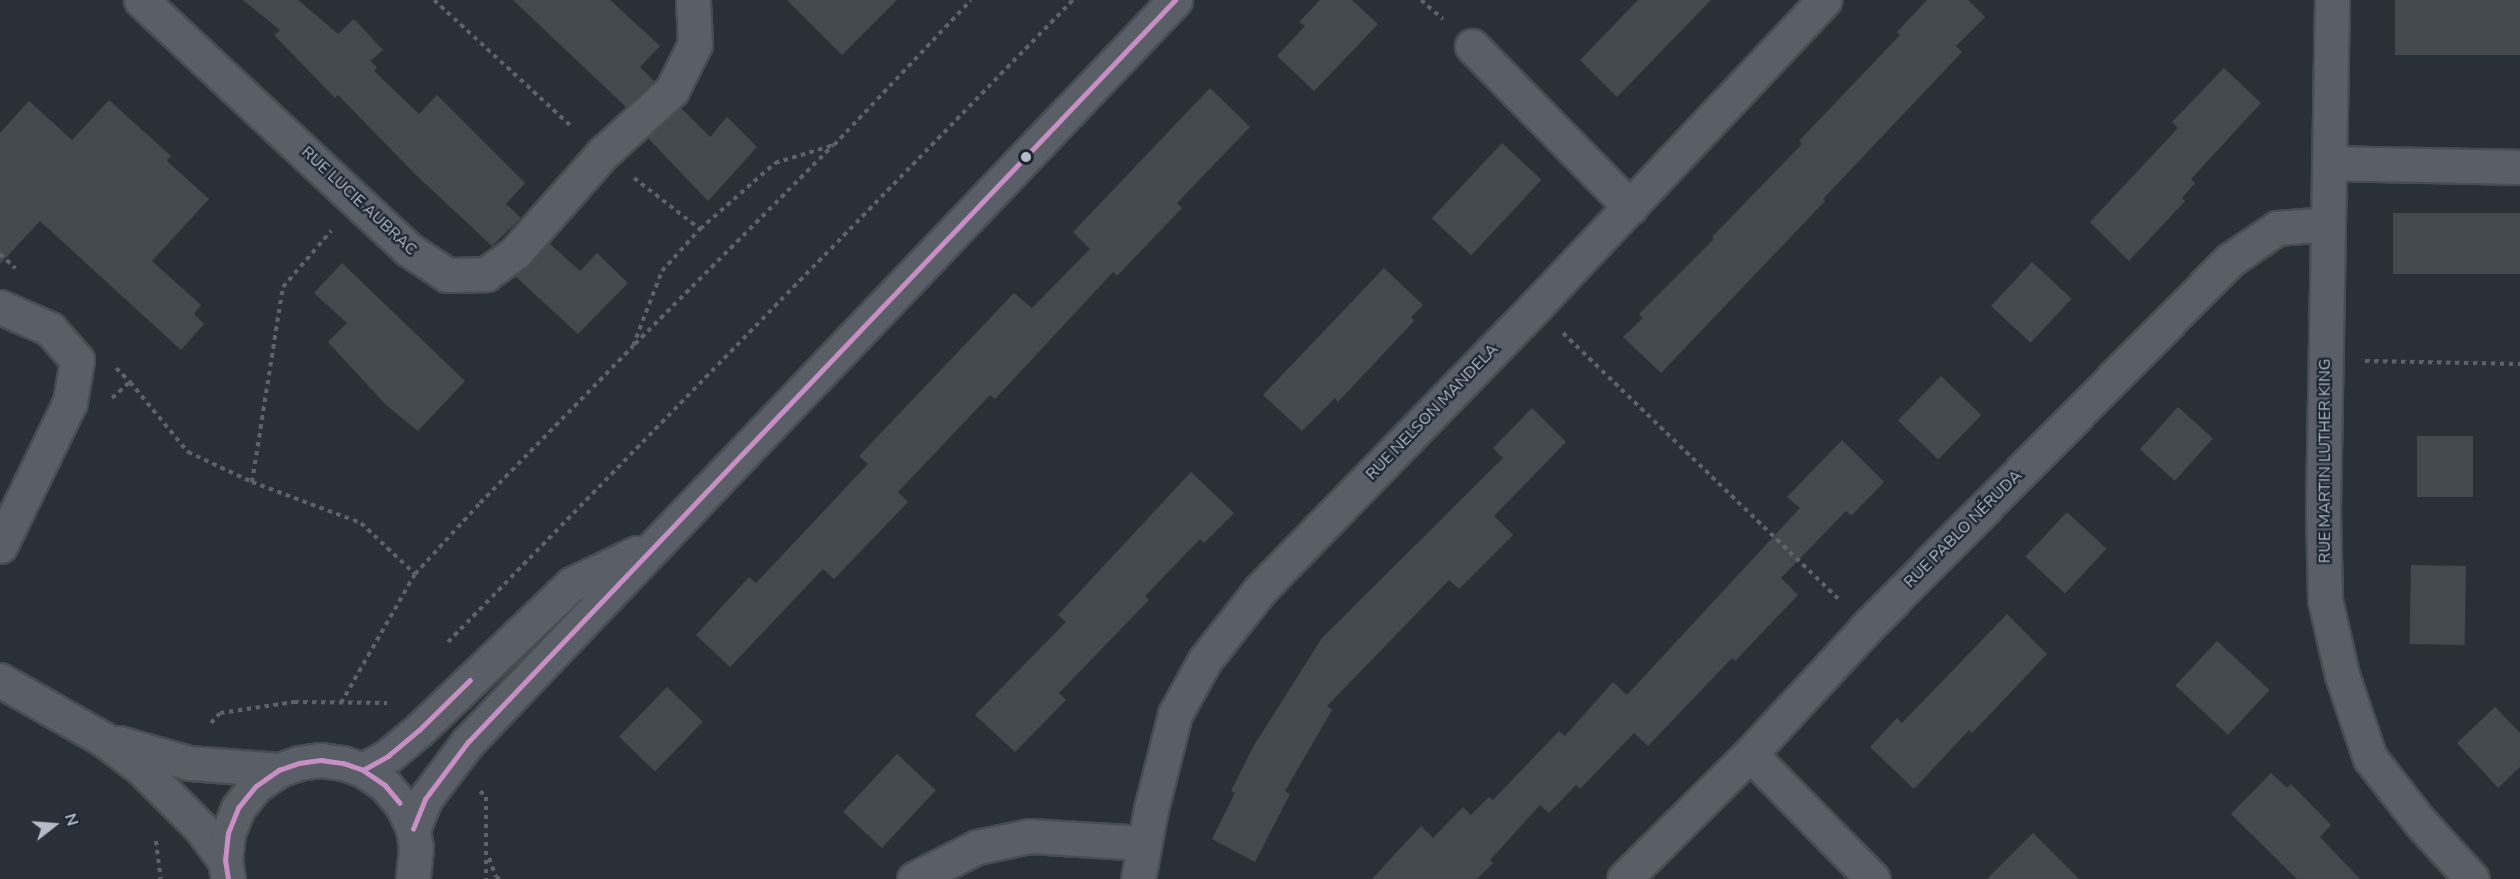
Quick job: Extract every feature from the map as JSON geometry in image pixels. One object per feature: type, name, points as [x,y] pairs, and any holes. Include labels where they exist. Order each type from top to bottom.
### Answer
[{"type":"street","name":"RUE LUCIE AUBRAC","points":[[141,0],[408,249],[447,275],[486,274],[516,252],[602,154],[672,90],[695,44],[693,0]]},
{"type":"street","points":[[413,829],[425,799],[451,761],[1175,0]]},
{"type":"street","name":"RUE NELSON MANDELA","points":[[1138,879],[1144,843],[1175,714],[1204,660],[1268,582],[1535,307],[1824,0]]},
{"type":"street","name":"RUE MARTIN LUTHER KING","points":[[2332,0],[2323,511],[2325,600],[2342,675],[2370,758],[2420,822],[2472,879]]},
{"type":"street","points":[[1472,46],[1630,207]]},
{"type":"street","points":[[2329,163],[2520,167]]},
{"type":"street","name":"RUE PABLO NÉRUDA","points":[[1624,879],[1750,753],[1867,627],[2230,260],[2277,228],[2328,224]]},
{"type":"street","points":[[0,307],[50,329],[77,360],[70,402],[0,546]]},
{"type":"street","points":[[363,770],[388,756],[419,730],[572,584],[655,544]]},
{"type":"street","points":[[0,680],[103,739],[141,768],[201,828],[227,870]]},
{"type":"street","points":[[103,739],[189,763],[279,770]]},
{"type":"street","points":[[1750,753],[1873,879]]},
{"type":"street","points":[[227,870],[228,833],[238,807],[256,786],[279,770],[299,763],[321,760],[343,763],[363,770],[385,785],[396,798],[413,829],[416,848],[413,879]]},
{"type":"street","points":[[914,879],[977,846],[1029,836],[1144,843]]},
{"type":"path","points":[[434,0],[602,154],[700,230]]},
{"type":"path","points":[[341,703],[415,574],[480,503],[834,145],[971,0]]},
{"type":"path","points":[[446,645],[1073,0]]},
{"type":"path","points":[[633,346],[662,271],[700,230],[775,163],[834,145]]},
{"type":"path","points":[[252,482],[283,287],[356,200]]},
{"type":"path","points":[[1535,307],[1867,627]]},
{"type":"path","points":[[2326,360],[2520,364]]},
{"type":"path","points":[[105,404],[130,382],[188,452],[252,482],[361,523],[415,574]]},
{"type":"path","points":[[486,879],[488,855],[496,877],[500,879]]},
{"type":"building","points":[[243,0],[298,0],[338,34],[354,19],[383,50],[370,61],[377,67],[374,71],[419,114],[437,95],[525,183],[506,204],[521,218],[492,246],[416,175],[338,95],[335,98],[274,35],[280,30]]},
{"type":"building","points":[[513,0],[610,0],[660,46],[640,67],[654,81],[626,107]]},
{"type":"building","points":[[787,0],[897,0],[842,55]]},
{"type":"building","points":[[1320,0],[1352,0],[1378,24],[1314,91],[1277,56],[1305,26],[1299,22]]},
{"type":"building","points":[[1638,0],[1711,0],[1617,97],[1580,60]]},
{"type":"building","points":[[1927,0],[1968,0],[1985,17],[1956,46],[1962,52],[1823,199],[1825,201],[1661,373],[1623,337],[1643,318],[1639,314],[1714,239],[1712,237],[1802,144],[1799,141],[1900,35],[1897,32]]},
{"type":"building","points":[[2395,0],[2520,0],[2520,55],[2395,55]]},
{"type":"building","points":[[2224,68],[2261,103],[2191,179],[2195,183],[2182,198],[2185,201],[2129,261],[2090,222],[2178,128],[2172,122]]},
{"type":"building","points":[[1210,88],[1250,127],[1177,203],[1182,208],[1117,276],[1113,272],[995,399],[990,395],[898,492],[908,502],[834,579],[823,569],[730,667],[696,635],[749,577],[756,583],[868,464],[859,456],[1014,293],[1032,308],[1090,249],[1073,232]]},
{"type":"building","points":[[109,100],[171,156],[167,161],[209,199],[152,261],[201,305],[194,314],[204,324],[181,350],[40,221],[0,264],[0,133],[29,101],[72,140]]},
{"type":"building","points":[[681,108],[710,137],[727,117],[757,147],[708,201],[648,138]]},
{"type":"building","points":[[1502,143],[1541,180],[1471,255],[1432,218]]},
{"type":"building","points":[[2393,213],[2520,213],[2520,274],[2393,274]]},
{"type":"building","points":[[549,243],[580,271],[597,253],[628,283],[578,334],[515,276],[530,265]]},
{"type":"building","points":[[2032,262],[2071,299],[2031,343],[1991,306]]},
{"type":"building","points":[[342,263],[465,381],[418,431],[386,405],[328,342],[347,323],[314,293]]},
{"type":"building","points":[[1384,268],[1423,305],[1411,317],[1414,321],[1338,402],[1335,398],[1302,431],[1263,395]]},
{"type":"building","points":[[1941,376],[1981,415],[1938,459],[1898,421]]},
{"type":"building","points":[[2178,407],[2213,438],[2175,481],[2140,449]]},
{"type":"building","points":[[1532,408],[1566,442],[1494,516],[1513,535],[1459,589],[1449,580],[1327,706],[1332,710],[1285,791],[1290,794],[1255,862],[1212,839],[1235,793],[1231,791],[1253,747],[1322,638],[1503,458],[1493,448]]},
{"type":"building","points":[[2417,436],[2473,436],[2473,497],[2417,497]]},
{"type":"building","points":[[1842,440],[1884,482],[1851,516],[1846,511],[1781,578],[1798,595],[1735,661],[1732,658],[1648,746],[1634,733],[1580,789],[1576,785],[1549,813],[1540,805],[1490,860],[1493,863],[1477,879],[1372,879],[1421,826],[1433,838],[1463,807],[1471,815],[1489,797],[1493,800],[1559,731],[1565,736],[1613,682],[1627,695],[1800,508],[1787,497]]},
{"type":"building","points":[[1191,472],[1234,513],[1204,543],[1200,539],[1145,596],[1149,600],[1059,693],[1066,700],[1015,752],[975,715],[1066,622],[1058,615]]},
{"type":"building","points":[[2067,512],[2106,549],[2065,593],[2025,557]]},
{"type":"building","points":[[2411,565],[2466,566],[2465,645],[2410,644]]},
{"type":"building","points":[[2007,614],[2047,654],[1972,733],[1969,730],[1914,789],[1870,747],[1897,718],[1902,723]]},
{"type":"building","points":[[2217,641],[2270,690],[2228,735],[2175,686]]},
{"type":"building","points":[[667,687],[703,722],[655,771],[619,737]]},
{"type":"building","points":[[2495,707],[2520,733],[2520,767],[2498,788],[2457,743]]},
{"type":"building","points":[[897,754],[936,790],[882,848],[843,812]]},
{"type":"building","points":[[2271,773],[2287,788],[2291,784],[2331,825],[2320,837],[2360,879],[2297,879],[2231,814]]},
{"type":"building","points":[[2033,833],[2079,879],[1987,879]]},
{"type":"transit line","points":[[413,829],[425,799],[468,742],[1175,0]]},
{"type":"transit line","points":[[363,770],[388,756],[419,730],[470,680]]},
{"type":"transit line","points":[[228,879],[225,861],[228,833],[238,808],[256,786],[279,770],[299,763],[321,760],[343,763],[363,770],[385,785],[400,803]]}]
